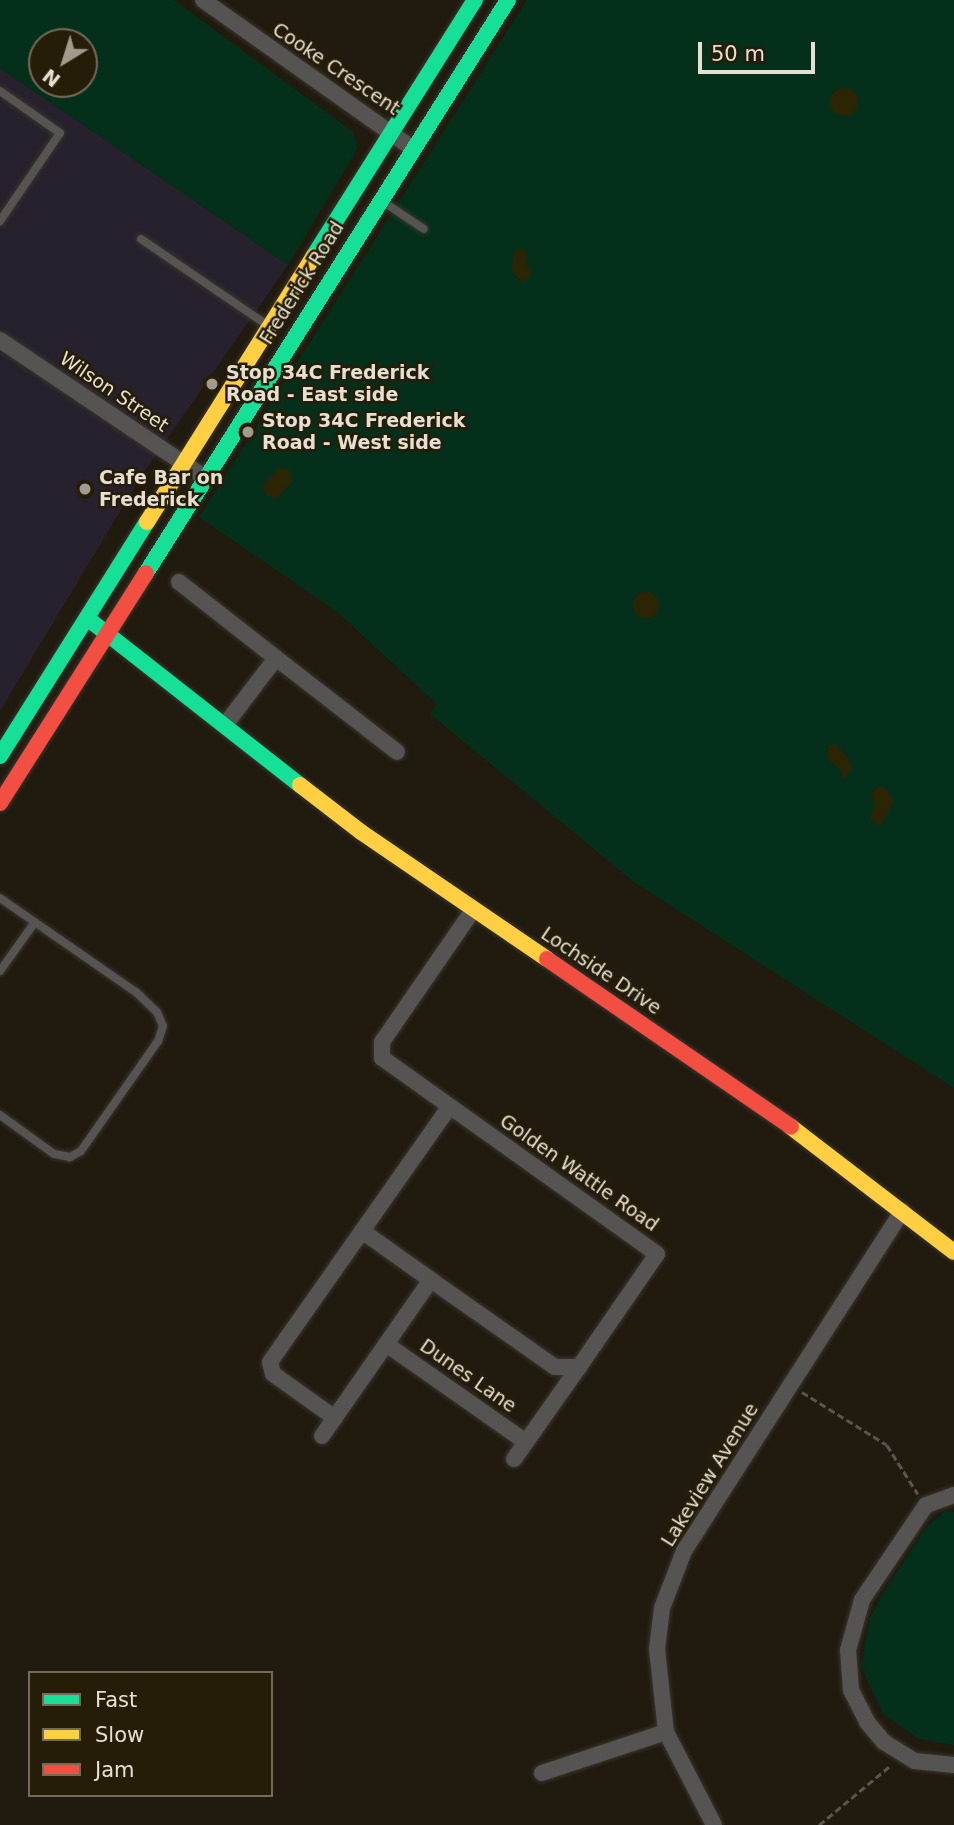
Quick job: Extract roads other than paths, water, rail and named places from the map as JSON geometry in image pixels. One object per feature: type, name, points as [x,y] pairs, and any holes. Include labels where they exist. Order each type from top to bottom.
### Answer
[{"type":"main road","name":"Frederick Road","points":[[0,756],[475,0]]},
{"type":"main road","name":"Frederick Road","points":[[0,803],[508,0]]},
{"type":"main road","name":"Lochside Drive","points":[[87,618],[361,832],[786,1124],[954,1252]]},
{"type":"street","name":"Cooke Crescent","points":[[203,0],[412,148]]},
{"type":"street","name":"Wilson Street","points":[[0,340],[205,478]]},
{"type":"street","points":[[179,582],[397,752]]},
{"type":"street","points":[[225,726],[276,658]]},
{"type":"street","name":"Golden Wattle Road","points":[[473,910],[382,1042],[382,1058],[657,1254],[579,1367]]},
{"type":"street","points":[[335,1419],[273,1374],[270,1362],[449,1107]]},
{"type":"street","name":"Lakeview Avenue","points":[[714,1825],[666,1732],[657,1649],[662,1608],[684,1551],[902,1211]]},
{"type":"street","points":[[362,1231],[555,1367],[579,1367]]},
{"type":"street","points":[[322,1436],[431,1280]]},
{"type":"street","name":"Dunes Lane","points":[[386,1344],[526,1443]]},
{"type":"street","points":[[514,1459],[579,1367]]},
{"type":"street","points":[[954,1495],[926,1505],[862,1600],[848,1650],[851,1690],[867,1722],[900,1754],[928,1765],[954,1765]]},
{"type":"street","points":[[542,1773],[666,1732]]},
{"type":"lane","points":[[0,92],[60,133],[0,221]]},
{"type":"lane","points":[[380,199],[424,229]]},
{"type":"lane","points":[[141,239],[269,327]]},
{"type":"lane","points":[[0,898],[136,992],[158,1012],[163,1026],[158,1041],[81,1151],[70,1157],[54,1154],[0,1115]]},
{"type":"lane","points":[[0,971],[35,922]]},
{"type":"place","name":"Stop 34C Frederick Road - East side","points":[[212,384]]},
{"type":"place","name":"Stop 34C Frederick Road - West side","points":[[248,432]]},
{"type":"place","name":"Cafe Bar on Frederick","points":[[85,489]]}]
